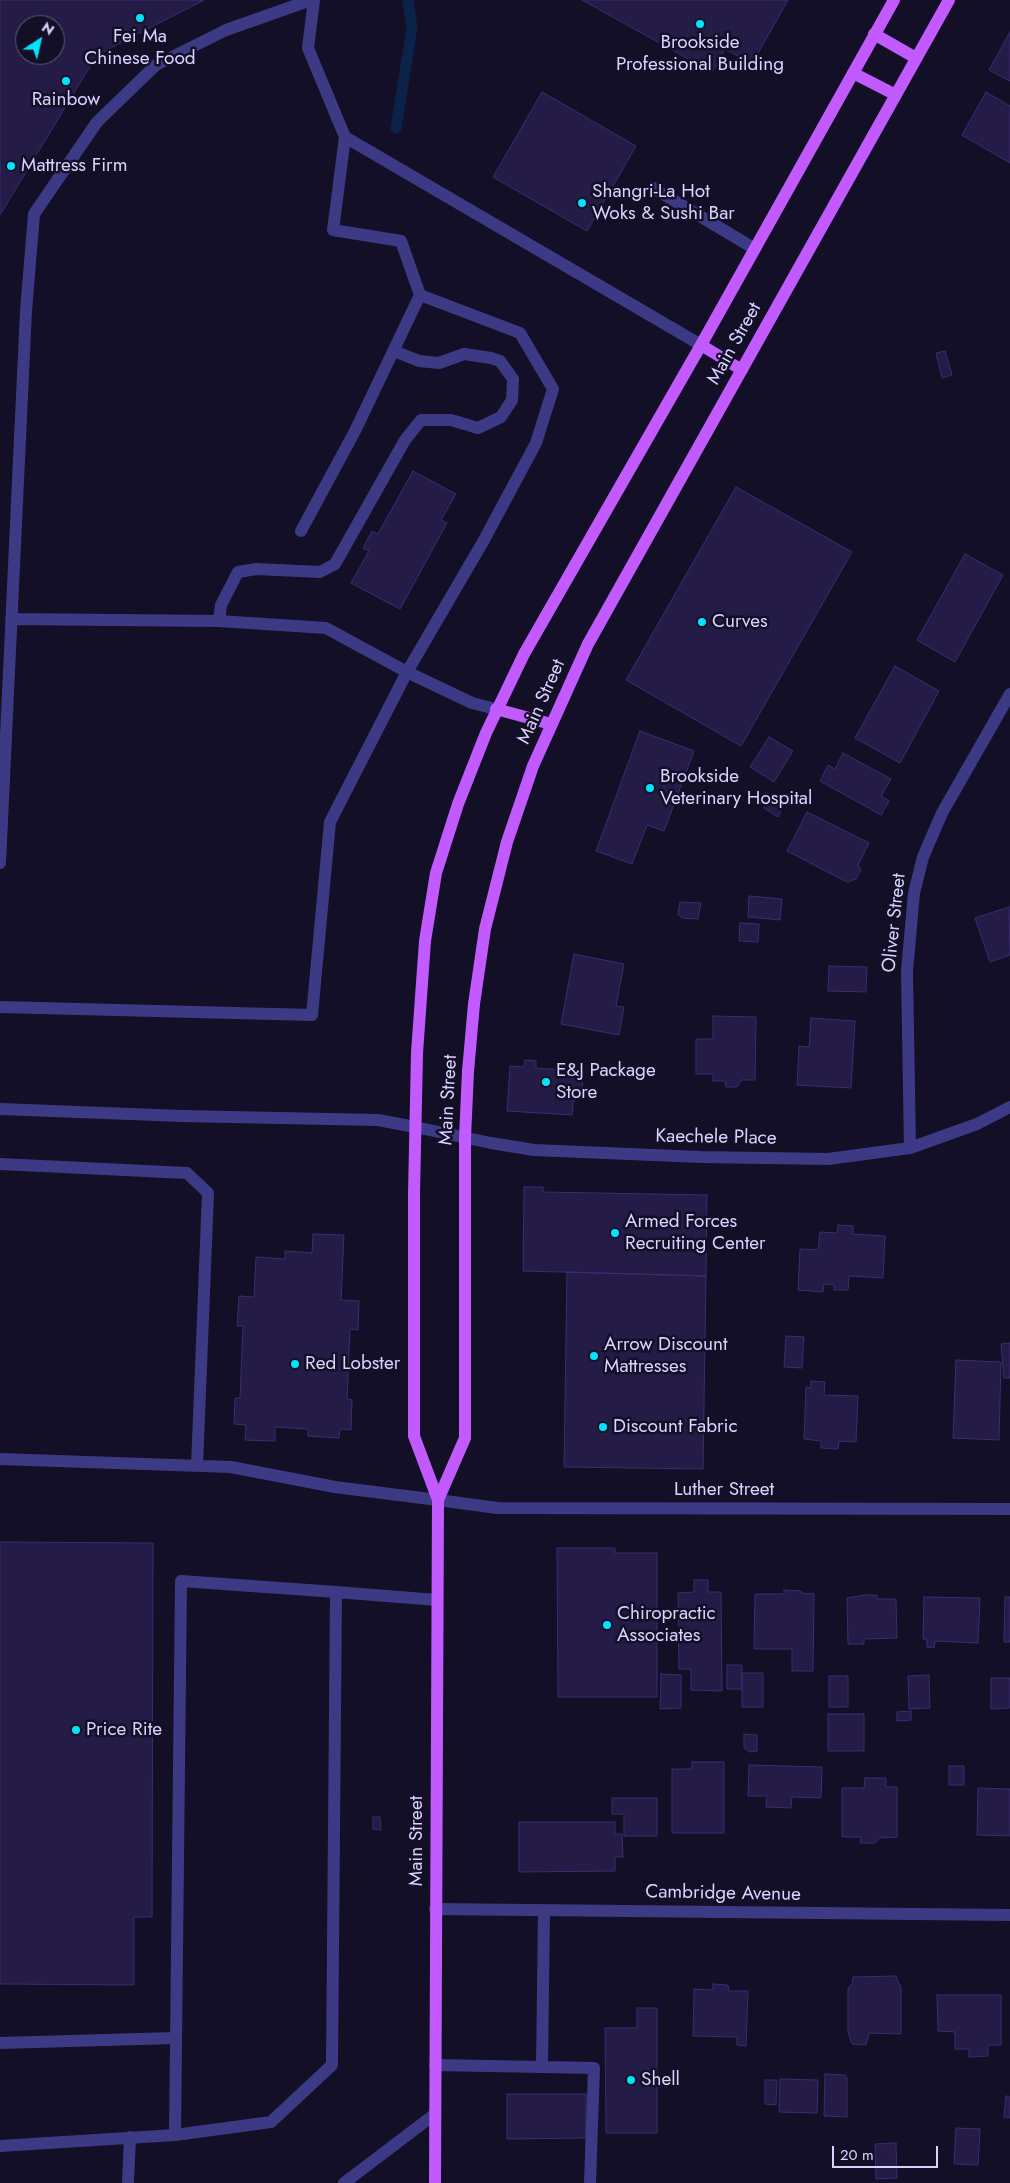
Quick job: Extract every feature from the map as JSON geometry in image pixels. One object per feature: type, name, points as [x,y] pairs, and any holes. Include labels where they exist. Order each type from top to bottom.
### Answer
[{"type":"main road","name":"Main Street","points":[[435,2183],[438,1500],[414,1436],[417,1053],[425,941],[436,873],[458,804],[496,709],[524,654],[701,345],[894,0]]},
{"type":"main road","name":"Main Street","points":[[438,1500],[466,1438],[465,1138],[468,1071],[474,1004],[485,929],[507,842],[533,766],[588,644],[950,0]]},
{"type":"main road","points":[[874,34],[916,58]]},
{"type":"main road","points":[[853,73],[896,95]]},
{"type":"main road","points":[[701,345],[742,370]]},
{"type":"main road","points":[[496,709],[551,724]]},
{"type":"street","points":[[0,863],[26,311],[34,214],[97,122],[156,65],[226,30],[312,0],[308,48],[345,137],[333,230],[401,241],[420,296],[355,431],[301,531]]},
{"type":"street","points":[[345,137],[701,345]]},
{"type":"street","points":[[653,188],[755,249]]},
{"type":"street","points":[[0,1007],[312,1015],[330,822],[407,672],[484,540],[536,443],[553,389],[520,333],[420,296]]},
{"type":"street","points":[[219,621],[222,605],[238,572],[256,569],[320,572],[334,564],[405,440],[422,420],[451,420],[478,428],[501,416],[512,400],[513,379],[500,362],[491,358],[464,354],[439,363],[419,361],[394,351]]},
{"type":"street","points":[[11,619],[219,621],[326,628],[407,672],[472,703],[496,709]]},
{"type":"street","name":"Oliver Street","points":[[910,1148],[907,971],[914,893],[923,856],[942,813],[1010,694]]},
{"type":"street","name":"Kaechele Place","points":[[0,1109],[172,1116],[378,1120],[534,1150],[701,1157],[828,1159],[910,1148],[977,1124],[1010,1107]]},
{"type":"street","points":[[0,1164],[186,1173],[208,1193],[197,1466]]},
{"type":"street","name":"Luther Street","points":[[0,1459],[231,1468],[335,1487],[497,1508],[1010,1509]]},
{"type":"street","points":[[175,2135],[181,1581],[437,1600]]},
{"type":"street","points":[[0,2146],[175,2135],[271,2122],[332,2065],[336,1592]]},
{"type":"street","name":"Cambridge Avenue","points":[[435,1909],[1010,1915]]},
{"type":"street","points":[[542,2067],[544,1910]]},
{"type":"street","points":[[0,2043],[175,2038]]},
{"type":"street","points":[[435,2065],[594,2068],[590,2183]]},
{"type":"street","points":[[344,2183],[435,2114]]},
{"type":"street","points":[[128,2183],[130,2138]]},
{"type":"building","points":[[0,0],[204,0],[105,51],[89,68],[0,215]]},
{"type":"building","name":"Brookside Professional Building","points":[[582,0],[788,0],[752,64],[725,49],[712,72]]},
{"type":"building","points":[[1010,32],[1010,81],[989,70]]},
{"type":"building","points":[[542,92],[636,146],[587,231],[493,177]]},
{"type":"building","points":[[986,92],[1010,106],[1010,163],[962,135]]},
{"type":"building","points":[[945,351],[952,375],[942,378],[936,353]]},
{"type":"building","points":[[413,471],[456,494],[441,520],[447,523],[400,609],[351,583],[369,551],[363,548],[372,531],[378,534]]},
{"type":"building","points":[[736,487],[852,552],[741,746],[626,680]]},
{"type":"building","points":[[965,554],[1003,575],[955,662],[917,640]]},
{"type":"building","points":[[895,666],[939,691],[900,763],[855,738]]},
{"type":"building","name":"Brookside Veterinary Hospital","points":[[640,731],[694,751],[664,831],[647,825],[632,864],[596,851]]},
{"type":"building","points":[[769,737],[793,751],[774,782],[750,767]]},
{"type":"building","points":[[843,753],[891,779],[881,796],[889,801],[881,815],[820,781],[828,765],[835,769]]},
{"type":"building","points":[[768,800],[782,808],[778,817],[764,808]]},
{"type":"building","points":[[807,812],[869,843],[858,865],[861,870],[856,879],[847,882],[787,851]]},
{"type":"building","points":[[749,896],[782,899],[780,920],[748,917]]},
{"type":"building","points":[[680,902],[701,903],[698,919],[682,918],[678,914]]},
{"type":"building","points":[[1009,907],[1010,955],[990,962],[975,918]]},
{"type":"building","points":[[740,923],[759,924],[758,942],[739,941]]},
{"type":"building","points":[[574,954],[624,964],[616,1006],[624,1007],[619,1035],[561,1024]]},
{"type":"building","points":[[829,966],[867,967],[866,992],[828,991]]},
{"type":"building","points":[[713,1016],[756,1017],[755,1080],[741,1080],[737,1087],[726,1087],[725,1081],[713,1081],[713,1074],[696,1074],[696,1039],[713,1039]]},
{"type":"building","points":[[811,1018],[855,1021],[851,1088],[797,1085],[799,1046],[809,1047]]},
{"type":"building","name":"E&J Package Store","points":[[525,1060],[536,1061],[536,1068],[583,1071],[582,1094],[574,1094],[572,1115],[507,1111],[510,1066],[524,1067]]},
{"type":"building","name":"Armed Forces Recruiting Center","points":[[524,1187],[543,1187],[543,1192],[707,1195],[706,1276],[523,1271]]},
{"type":"building","points":[[838,1225],[853,1226],[853,1234],[885,1236],[883,1278],[849,1276],[848,1290],[834,1290],[834,1285],[824,1284],[823,1292],[798,1290],[800,1249],[818,1250],[820,1232],[837,1233]]},
{"type":"building","name":"Red Lobster","points":[[313,1234],[344,1235],[341,1300],[359,1301],[358,1330],[350,1329],[347,1399],[352,1400],[351,1430],[340,1429],[339,1438],[308,1436],[308,1429],[275,1427],[275,1441],[245,1440],[246,1425],[234,1424],[235,1398],[240,1398],[243,1326],[237,1326],[239,1296],[254,1297],[256,1257],[285,1259],[285,1251],[312,1253]]},
{"type":"building","points":[[567,1272],[706,1276],[703,1469],[564,1467]]},
{"type":"building","points":[[786,1336],[804,1337],[802,1368],[784,1367]]},
{"type":"building","points":[[1010,1343],[1010,1378],[1004,1378],[1001,1344]]},
{"type":"building","points":[[956,1360],[1001,1362],[999,1440],[953,1438]]},
{"type":"building","points":[[811,1381],[825,1382],[824,1395],[858,1396],[856,1442],[839,1441],[838,1449],[821,1448],[821,1441],[804,1439],[806,1387],[811,1388]]},
{"type":"building","name":"Price Rite","points":[[0,1542],[153,1543],[152,1917],[134,1917],[134,1985],[0,1984]]},
{"type":"building","name":"Chiropractic Associates","points":[[557,1548],[615,1548],[615,1553],[657,1553],[657,1697],[558,1697]]},
{"type":"building","points":[[694,1580],[708,1580],[708,1592],[721,1592],[722,1691],[691,1690],[691,1669],[679,1669],[678,1593],[694,1592]]},
{"type":"building","points":[[784,1590],[814,1594],[813,1671],[792,1671],[792,1649],[754,1649],[755,1594],[784,1594]]},
{"type":"building","points":[[877,1595],[877,1599],[896,1599],[897,1638],[864,1639],[864,1644],[848,1644],[847,1598]]},
{"type":"building","points":[[924,1597],[980,1598],[978,1643],[935,1641],[934,1648],[927,1647],[927,1640],[923,1639]]},
{"type":"building","points":[[1005,1597],[1010,1597],[1010,1642],[1004,1642]]},
{"type":"building","points":[[727,1665],[742,1665],[742,1689],[727,1689]]},
{"type":"building","points":[[742,1673],[763,1673],[763,1707],[742,1707]]},
{"type":"building","points":[[661,1674],[681,1675],[681,1708],[660,1709]]},
{"type":"building","points":[[929,1675],[930,1708],[909,1709],[908,1676]]},
{"type":"building","points":[[829,1676],[848,1676],[848,1707],[829,1707]]},
{"type":"building","points":[[991,1678],[1010,1678],[1010,1708],[991,1709]]},
{"type":"building","points":[[911,1711],[911,1720],[897,1721],[897,1712]]},
{"type":"building","points":[[828,1714],[864,1714],[864,1751],[828,1751]]},
{"type":"building","points":[[744,1734],[757,1735],[757,1751],[750,1752],[744,1748]]},
{"type":"building","points":[[692,1762],[724,1762],[724,1833],[672,1833],[672,1769],[692,1769]]},
{"type":"building","points":[[749,1765],[822,1767],[821,1798],[792,1797],[791,1808],[766,1807],[767,1796],[748,1796]]},
{"type":"building","points":[[949,1766],[964,1766],[964,1785],[949,1785]]},
{"type":"building","points":[[865,1778],[886,1778],[886,1787],[897,1787],[897,1837],[879,1838],[875,1843],[860,1843],[861,1837],[842,1837],[842,1788],[864,1788]]},
{"type":"building","points":[[978,1788],[1010,1789],[1010,1836],[977,1835]]},
{"type":"building","points":[[612,1798],[657,1798],[657,1836],[624,1836],[624,1814],[612,1814]]},
{"type":"building","points":[[373,1817],[380,1817],[381,1830],[373,1829]]},
{"type":"building","points":[[519,1822],[615,1822],[615,1834],[622,1834],[623,1857],[615,1857],[615,1871],[519,1872]]},
{"type":"building","points":[[896,1976],[901,1988],[901,2034],[869,2033],[866,2045],[852,2044],[848,2032],[848,1988],[852,1985],[853,1977]]},
{"type":"building","points":[[713,1984],[728,1985],[729,1991],[748,1991],[746,2046],[737,2045],[737,2037],[693,2036],[694,1989],[713,1990]]},
{"type":"building","points":[[937,1995],[1001,1995],[1001,2045],[988,2045],[988,2056],[969,2057],[969,2049],[955,2049],[955,2032],[938,2031]]},
{"type":"building","name":"Shell","points":[[637,2008],[657,2008],[657,2133],[606,2133],[605,2028],[637,2028]]},
{"type":"building","points":[[825,2074],[845,2075],[847,2078],[847,2117],[824,2116]]},
{"type":"building","points":[[780,2079],[818,2080],[817,2113],[779,2112]]},
{"type":"building","points":[[765,2080],[777,2080],[776,2105],[765,2104]]},
{"type":"building","name":"Shell","points":[[507,2094],[586,2094],[586,2138],[507,2139]]},
{"type":"building","points":[[1006,2096],[1010,2097],[1010,2118],[1004,2117]]},
{"type":"building","points":[[956,2128],[980,2129],[978,2165],[954,2164]]},
{"type":"building","points":[[896,2143],[897,2178],[876,2179],[875,2144]]},
{"type":"waterway","points":[[396,128],[412,28],[408,0]]},
{"type":"place","name":"Fei Ma Chinese Food","points":[[140,18]]},
{"type":"place","name":"Brookside Professional Building","points":[[700,24]]},
{"type":"place","name":"Rainbow","points":[[66,81]]},
{"type":"place","name":"Mattress Firm","points":[[11,166]]},
{"type":"place","name":"Shangri-La Hot Woks & Sushi Bar","points":[[582,203]]},
{"type":"place","name":"Curves","points":[[702,622]]},
{"type":"place","name":"Brookside Veterinary Hospital","points":[[650,788]]},
{"type":"place","name":"E&J Package Store","points":[[546,1082]]},
{"type":"place","name":"Armed Forces Recruiting Center","points":[[615,1233]]},
{"type":"place","name":"Arrow Discount Mattresses","points":[[594,1356]]},
{"type":"place","name":"Red Lobster","points":[[295,1364]]},
{"type":"place","name":"Discount Fabric","points":[[603,1427]]},
{"type":"place","name":"Chiropractic Associates","points":[[607,1625]]},
{"type":"place","name":"Price Rite","points":[[76,1730]]},
{"type":"place","name":"Shell","points":[[631,2080]]}]
